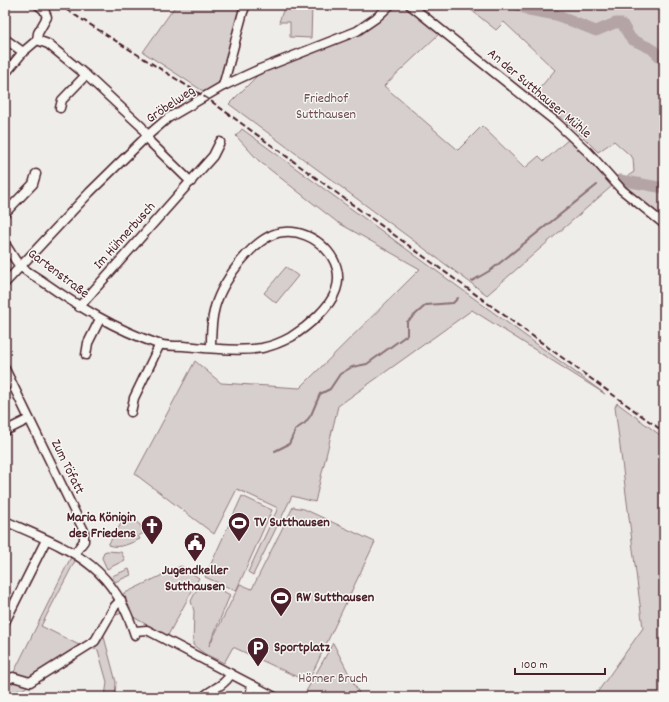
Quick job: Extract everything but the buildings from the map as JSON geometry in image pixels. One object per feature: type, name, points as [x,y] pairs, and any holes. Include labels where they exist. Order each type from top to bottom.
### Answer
[{"type":"street","points":[[5,74],[23,52],[37,40],[38,33],[47,17],[44,10],[38,5]]},
{"type":"street","points":[[222,86],[246,5]]},
{"type":"street","name":"Gröbelweg","points":[[5,282],[90,192],[147,136],[168,118],[222,86],[260,69],[357,31],[376,18],[390,5]]},
{"type":"street","name":"An der Sutthauser Mühle","points":[[410,5],[556,122],[588,152],[622,190],[664,224]]},
{"type":"street","points":[[5,39],[23,52]]},
{"type":"street","points":[[37,40],[48,44],[86,75],[142,127],[150,142],[191,182]]},
{"type":"street","points":[[60,108],[62,100],[86,75]]},
{"type":"street","name":"Im Hühnerbusch","points":[[79,307],[191,182],[213,156],[220,142]]},
{"type":"street","points":[[5,213],[33,184],[36,174]]},
{"type":"street","name":"Gartenstraße","points":[[5,244],[20,266],[79,307],[100,319],[160,344],[211,348],[261,348],[281,341],[305,326],[330,301],[336,289],[336,268],[332,257],[324,247],[300,233],[288,231],[276,232],[256,245],[237,267],[215,306],[211,330],[211,348]]},
{"type":"street","points":[[86,355],[88,343],[100,319]]},
{"type":"street","points":[[131,412],[134,398],[160,344]]},
{"type":"street","name":"Zum Töfatt","points":[[5,369],[84,531],[84,541],[75,553]]},
{"type":"street","points":[[5,431],[29,419]]},
{"type":"street","points":[[5,521],[75,553],[104,577],[121,600],[135,633],[147,630],[275,697]]},
{"type":"street","points":[[5,622],[46,540]]},
{"type":"street","points":[[7,680],[13,677],[30,682],[95,641],[115,606],[121,600]]},
{"type":"street","points":[[204,697],[209,692],[220,688],[231,674]]},
{"type":"street","points":[[250,697],[252,685]]},
{"type":"green space","points":[[176,5],[243,5],[222,78],[213,89],[206,93],[143,52]]},
{"type":"green space","points":[[285,5],[312,5],[311,38],[290,37],[290,22],[279,22]]},
{"type":"green space","name":"Friedhof Sutthausen","points":[[399,5],[405,5],[439,34],[384,86],[458,150],[482,126],[525,168],[539,156],[544,161],[570,138],[612,186],[487,295],[229,104],[259,74],[362,31]]},
{"type":"green space","points":[[465,5],[664,5],[664,61],[652,49],[638,43],[664,62],[664,224],[612,186],[634,172],[633,158],[614,141],[598,152],[578,132],[534,95],[555,70],[504,22],[496,30]]},
{"type":"green space","points":[[242,129],[605,394],[472,310],[338,406],[315,502],[292,496],[253,575],[248,572],[278,508],[237,489],[214,534],[135,474],[195,361],[221,383],[300,388],[420,269],[337,222],[259,161],[236,136]]},
{"type":"green space","points":[[286,267],[298,276],[276,303],[264,293]]},
{"type":"green space","points":[[617,403],[664,438],[664,697],[594,697],[643,628],[615,407]]},
{"type":"green space","name":"TV Sutthausen","points":[[242,496],[272,510],[236,591],[205,577]]},
{"type":"green space","name":"RW Sutthausen","points":[[293,507],[304,509],[375,542],[308,682],[233,647],[224,663],[205,654],[193,645],[194,611],[191,601],[199,585],[203,584],[211,586],[230,595],[209,646],[240,584],[252,589]]},
{"type":"green space","points":[[127,514],[140,525],[144,533],[138,536],[140,539],[128,544],[120,546],[108,545]]},
{"type":"green space","points":[[104,552],[121,552],[125,560],[107,569],[102,558]]},
{"type":"green space","points":[[71,557],[76,559],[41,626],[81,646],[94,637],[115,599],[122,613],[113,616],[103,633],[116,682],[115,697],[105,697],[107,682],[98,650],[90,648],[20,691],[18,690],[13,697],[5,697],[5,670],[13,674]]},
{"type":"green space","points":[[181,566],[199,578],[167,637],[132,616],[123,594]]},
{"type":"green space","points":[[129,569],[131,575],[115,582],[112,576]]},
{"type":"green space","name":"Hörner Bruch","points":[[333,643],[361,697],[303,697]]},
{"type":"waterway","points":[[517,5],[529,10],[556,15],[596,31],[615,23],[620,23],[623,25],[631,39],[652,49],[664,61]]},
{"type":"waterway","points":[[620,180],[664,188]]},
{"type":"waterway","points":[[472,281],[491,270],[597,185]]},
{"type":"waterway","points":[[275,451],[289,444],[296,429],[305,423],[311,415],[320,394],[330,389],[340,374],[352,367],[367,364],[407,335],[407,322],[426,305],[453,303],[458,298]]},
{"type":"railway","points":[[59,5],[208,99],[664,432]]},
{"type":"place","name":"TV Sutthausen","points":[[239,542]]},
{"type":"place","name":"Maria Königin des Friedens","points":[[152,546]]},
{"type":"place","name":"Jugendkeller Sutthausen","points":[[195,562]]},
{"type":"place","name":"RW Sutthausen","points":[[281,618]]},
{"type":"place","name":"Sportplatz","points":[[258,668]]}]
